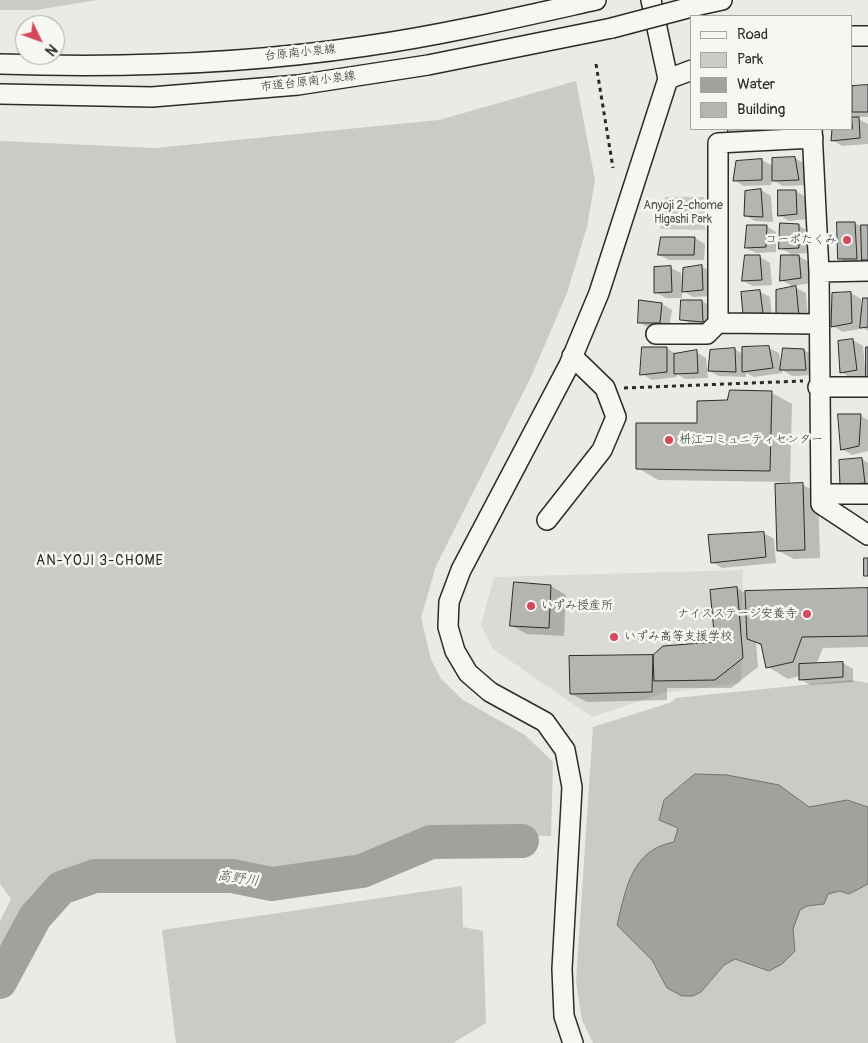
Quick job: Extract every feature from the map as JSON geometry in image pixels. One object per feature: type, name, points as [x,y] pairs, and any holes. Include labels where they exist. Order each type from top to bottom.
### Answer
[{"type":"street","name":"台原南小泉線","points":[[0,64],[48,66],[222,62],[366,46],[596,0]]},
{"type":"street","points":[[573,1043],[564,1016],[562,969],[572,787],[565,750],[545,722],[490,692],[468,673],[455,651],[448,628],[449,602],[462,570],[572,356],[599,292],[668,79],[652,0]]},
{"type":"street","name":"市道台原南小泉線","points":[[0,94],[152,96],[298,85],[428,65],[612,28],[722,0]]},
{"type":"street","points":[[853,36],[868,36]]},
{"type":"street","points":[[668,79],[690,71]]},
{"type":"street","points":[[656,334],[707,334],[718,323],[718,143],[813,133],[819,272],[818,384],[821,504],[868,535]]},
{"type":"street","points":[[819,272],[868,271]]},
{"type":"street","points":[[718,323],[818,324]]},
{"type":"street","points":[[547,520],[602,450],[616,417],[605,388],[572,356]]},
{"type":"street","points":[[818,384],[868,387]]},
{"type":"street","points":[[821,494],[868,494]]},
{"type":"path","points":[[596,64],[613,168]]},
{"type":"path","points":[[605,388],[818,384]]},
{"type":"shaded area","name":"いずみ高等支援学校","points":[[743,570],[741,683],[663,693],[592,717],[493,649],[481,625],[494,577]]},
{"type":"green space","points":[[0,0],[97,0],[36,10],[0,10]]},
{"type":"green space","points":[[576,81],[595,180],[587,227],[567,293],[531,377],[436,566],[421,618],[431,659],[441,679],[463,700],[525,735],[553,762],[551,836],[435,834],[360,862],[231,870],[92,872],[57,886],[33,909],[13,950],[0,949],[0,921],[11,899],[0,884],[0,141],[155,148],[439,120]]},
{"type":"green space","name":"Anyoji 2-chome Higashi Park","points":[[665,197],[704,197],[705,230],[660,229]]},
{"type":"green space","points":[[852,680],[868,683],[868,1043],[593,1043],[582,1020],[576,981],[593,727],[672,702],[676,698]]},
{"type":"green space","points":[[462,886],[463,927],[483,931],[486,1023],[453,1043],[176,1043],[162,930]]},
{"type":"water","points":[[695,774],[727,775],[779,785],[809,807],[847,800],[868,807],[868,884],[849,894],[840,891],[828,894],[824,904],[807,906],[800,910],[793,929],[795,951],[782,964],[769,971],[735,959],[724,965],[701,992],[693,996],[682,996],[667,988],[652,960],[617,925],[628,885],[639,862],[648,853],[660,846],[674,842],[678,828],[659,820],[664,800]]},
{"type":"building","points":[[868,85],[868,112],[853,112],[853,86]]},
{"type":"building","points":[[853,117],[859,117],[860,138],[831,141],[832,130],[853,130]]},
{"type":"building","points":[[728,130],[787,130],[787,132],[728,134]]},
{"type":"building","points":[[795,157],[799,180],[772,181],[772,158]]},
{"type":"building","points":[[762,159],[762,180],[733,181],[736,161]]},
{"type":"building","points":[[761,189],[763,217],[744,216],[745,191]]},
{"type":"building","points":[[778,190],[796,190],[797,214],[778,216]]},
{"type":"building","name":"コーポたくみ","points":[[837,222],[855,222],[857,259],[838,259]]},
{"type":"building","points":[[780,223],[799,224],[799,248],[779,249]]},
{"type":"building","points":[[747,225],[767,225],[766,247],[745,248]]},
{"type":"building","points":[[861,225],[868,225],[868,260],[862,260]]},
{"type":"building","points":[[661,237],[695,237],[694,255],[658,255]]},
{"type":"building","points":[[745,255],[760,255],[762,280],[742,281]]},
{"type":"building","points":[[781,255],[799,255],[801,278],[780,281]]},
{"type":"building","points":[[702,265],[703,290],[682,292],[683,268]]},
{"type":"building","points":[[671,266],[672,292],[654,293],[654,267]]},
{"type":"building","points":[[796,286],[799,316],[776,315],[776,290]]},
{"type":"building","points":[[760,290],[763,313],[743,315],[741,292]]},
{"type":"building","points":[[851,292],[852,323],[831,327],[832,293]]},
{"type":"building","points":[[863,298],[868,298],[868,327],[860,328]]},
{"type":"building","points":[[639,300],[662,303],[660,323],[638,323]]},
{"type":"building","points":[[681,300],[702,300],[703,322],[680,320]]},
{"type":"building","points":[[853,339],[857,370],[840,373],[838,341]]},
{"type":"building","points":[[769,346],[773,368],[742,372],[742,347]]},
{"type":"building","points":[[642,347],[667,347],[667,372],[640,375]]},
{"type":"building","points":[[866,347],[868,347],[868,377],[866,377]]},
{"type":"building","points":[[735,348],[736,372],[708,371],[710,350]]},
{"type":"building","points":[[783,348],[804,349],[806,370],[780,370]]},
{"type":"building","points":[[697,350],[698,373],[674,374],[674,354]]},
{"type":"building","points":[[730,390],[772,391],[770,471],[636,469],[636,423],[697,423],[697,401],[727,400]]},
{"type":"building","points":[[838,414],[861,414],[859,446],[841,450]]},
{"type":"building","points":[[862,458],[865,483],[840,485],[839,460]]},
{"type":"building","points":[[803,483],[805,550],[777,551],[775,484]]},
{"type":"building","points":[[764,532],[766,557],[711,563],[708,535]]},
{"type":"building","points":[[864,558],[868,558],[868,576],[864,576]]},
{"type":"building","name":"いずみ授産所","points":[[514,582],[551,585],[549,628],[510,626]]},
{"type":"building","points":[[737,587],[743,658],[715,680],[654,681],[653,655],[663,646],[715,642],[710,590]]},
{"type":"building","name":"ナイスステージ安養寺","points":[[868,588],[868,636],[802,637],[793,662],[766,668],[761,644],[747,639],[745,591]]},
{"type":"building","points":[[653,655],[652,692],[570,694],[569,656]]},
{"type":"building","points":[[843,662],[843,677],[799,680],[799,664]]},
{"type":"waterway","name":"高野川","points":[[0,982],[35,917],[61,888],[95,876],[232,876],[272,884],[362,871],[431,842],[522,841]]},
{"type":"place","name":"コーポたくみ","points":[[847,240]]},
{"type":"place","name":"枡江コミュニティセンター","points":[[669,440]]},
{"type":"place","name":"いずみ授産所","points":[[531,606]]},
{"type":"place","name":"ナイスステージ安養寺","points":[[807,614]]},
{"type":"place","name":"いずみ高等支援学校","points":[[614,637]]},
{"type":"district","name":"AN-YOJI 3-CHOME","points":[[100,561]]}]
